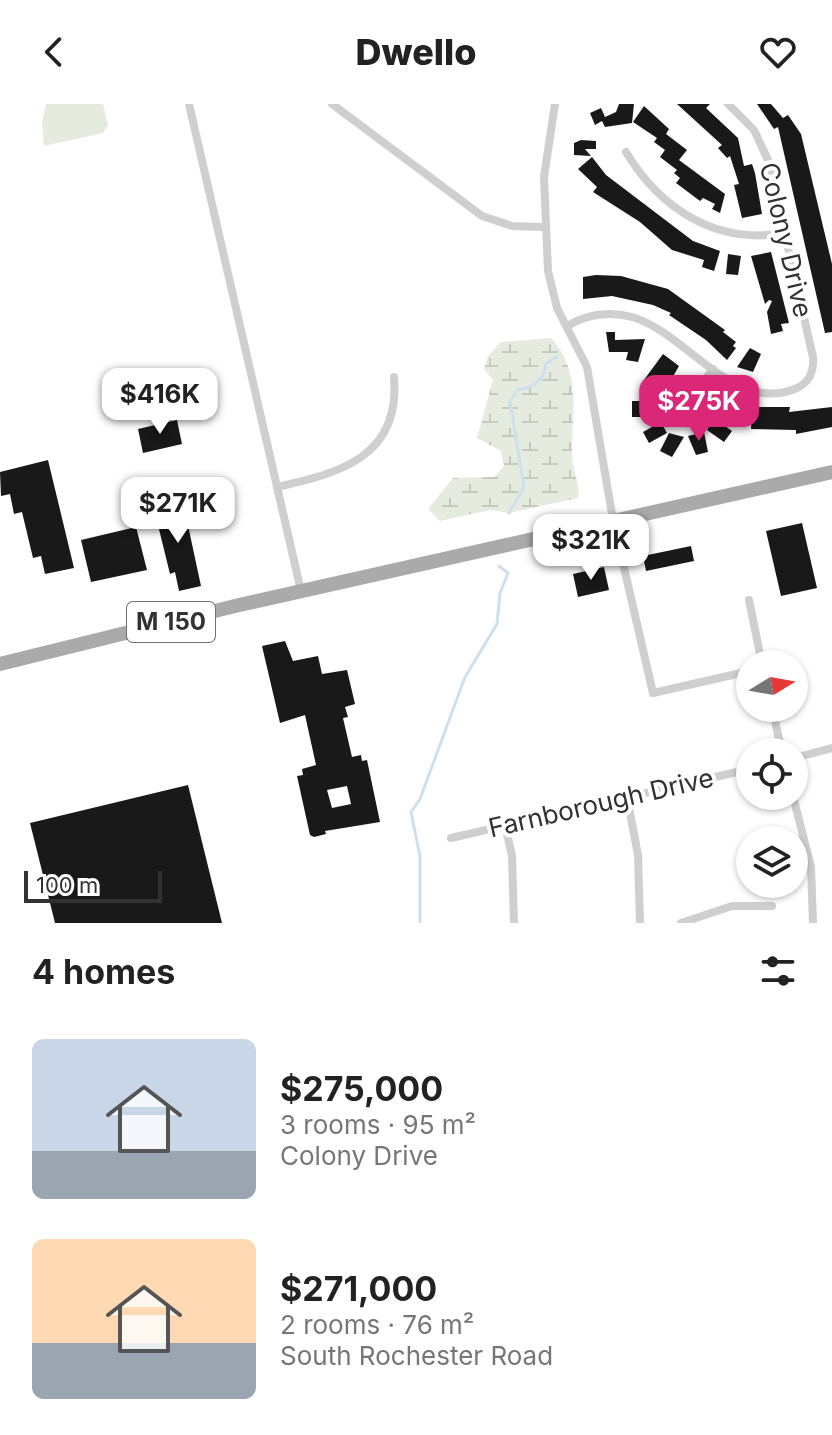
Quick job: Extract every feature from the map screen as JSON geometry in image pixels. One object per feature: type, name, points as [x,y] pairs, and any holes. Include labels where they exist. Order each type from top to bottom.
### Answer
[{"type":"main road","name":"M 150","points":[[0,664],[301,591],[832,472]]},
{"type":"street","points":[[189,104],[301,591]]},
{"type":"street","points":[[332,104],[482,216],[512,226],[543,227]]},
{"type":"street","points":[[555,104],[545,159],[543,227],[552,292],[587,367],[613,520],[653,693],[736,674]]},
{"type":"street","name":"Colony Drive","points":[[567,326],[597,315],[633,317],[665,332],[713,369],[742,386],[768,391],[796,388],[811,375],[813,357],[765,150],[754,130],[728,104]]},
{"type":"street","points":[[626,152],[653,187],[712,229],[751,237],[785,233]]},
{"type":"street","points":[[685,406],[713,369]]},
{"type":"street","points":[[277,487],[328,475],[366,454],[391,417],[394,377]]},
{"type":"street","points":[[749,600],[759,650]]},
{"type":"street","points":[[808,754],[832,748]]},
{"type":"street","name":"Farnborough Drive","points":[[451,838],[736,772]]},
{"type":"street","points":[[627,797],[638,855],[640,923]]},
{"type":"street","points":[[797,810],[811,867],[813,923]]},
{"type":"street","points":[[505,825],[512,856],[514,923]]},
{"type":"street","points":[[681,923],[732,906],[772,906]]},
{"type":"green space","points":[[46,104],[103,104],[108,125],[103,133],[44,146],[42,123]]},
{"type":"green space","points":[[551,338],[568,365],[571,380],[572,456],[578,498],[509,513],[490,510],[440,521],[428,509],[453,478],[494,477],[504,466],[501,451],[477,438],[493,380],[484,369],[488,356],[501,342]]},
{"type":"building","points":[[619,104],[634,104],[632,123],[605,127],[602,121],[595,125],[590,113],[601,108],[605,117],[616,112]]},
{"type":"building","points":[[677,104],[710,104],[706,108],[738,138],[744,166],[752,164],[755,173],[762,214],[742,218],[734,185],[739,184],[730,156],[727,158],[718,148],[722,145]]},
{"type":"building","points":[[757,104],[771,104],[783,118],[788,115],[801,134],[832,264],[832,332],[825,333],[778,127],[774,129]]},
{"type":"building","points":[[644,106],[669,129],[666,134],[687,150],[679,160],[725,194],[720,213],[712,209],[715,204],[703,198],[700,201],[676,183],[680,178],[674,173],[677,170],[660,157],[665,150],[654,142],[657,138],[633,122]]},
{"type":"building","points":[[596,141],[596,149],[585,149],[591,156],[574,155],[574,143]]},
{"type":"building","points":[[592,157],[606,175],[693,241],[720,251],[714,271],[702,267],[704,260],[672,250],[640,222],[593,192],[597,187],[578,169]]},
{"type":"building","points":[[771,252],[789,323],[781,324],[783,331],[771,334],[767,312],[772,301],[765,304],[751,256]]},
{"type":"building","points":[[728,254],[741,256],[738,275],[726,274]]},
{"type":"building","points":[[621,276],[668,289],[725,330],[723,332],[736,342],[733,346],[736,348],[727,360],[706,340],[669,315],[671,313],[653,305],[612,296],[583,299],[583,277]]},
{"type":"building","points":[[606,332],[615,332],[615,340],[645,339],[638,362],[626,360],[628,352],[609,352]]},
{"type":"building","points":[[750,348],[761,354],[753,372],[737,367]]},
{"type":"building","points":[[663,354],[679,366],[671,380],[668,377],[654,395],[641,384]]},
{"type":"building","points":[[727,398],[738,403],[725,426],[732,431],[724,442],[707,430],[718,412],[714,410],[718,403],[724,405]]},
{"type":"building","points":[[632,401],[655,401],[654,421],[659,419],[667,433],[649,443],[643,432],[652,427],[646,417],[632,417]]},
{"type":"building","points":[[790,407],[789,412],[832,407],[832,427],[796,434],[796,430],[751,429],[752,409]]},
{"type":"building","points":[[177,420],[182,444],[143,453],[138,429]]},
{"type":"building","points":[[704,432],[708,452],[696,455],[688,436]]},
{"type":"building","points":[[669,433],[684,437],[672,457],[660,451]]},
{"type":"building","points":[[48,460],[74,568],[45,574],[41,556],[33,558],[22,512],[14,514],[10,494],[1,496],[0,472]]},
{"type":"building","points":[[183,502],[201,586],[179,591],[175,572],[170,574],[154,509]]},
{"type":"building","points":[[802,523],[817,588],[781,596],[766,531]]},
{"type":"building","points":[[136,527],[147,570],[91,582],[81,540]]},
{"type":"building","points":[[691,546],[694,561],[646,571],[643,556]]},
{"type":"building","points":[[604,567],[609,590],[578,597],[573,574]]},
{"type":"building","points":[[285,641],[293,661],[318,656],[322,674],[347,670],[355,704],[345,707],[348,717],[343,718],[352,757],[361,755],[362,761],[367,760],[380,822],[325,831],[326,834],[314,837],[310,835],[297,776],[303,775],[302,769],[316,765],[305,715],[280,723],[262,646]],"holes":[[[347,786],[351,804],[332,808],[327,790]]]},
{"type":"building","points":[[188,785],[222,923],[55,923],[30,823]]},
{"type":"waterway","points":[[509,513],[524,487],[510,401],[517,390],[537,383],[546,364],[556,357]]},
{"type":"waterway","points":[[420,923],[420,856],[411,812],[420,799],[465,677],[497,624],[500,593],[508,573],[499,566]]}]
